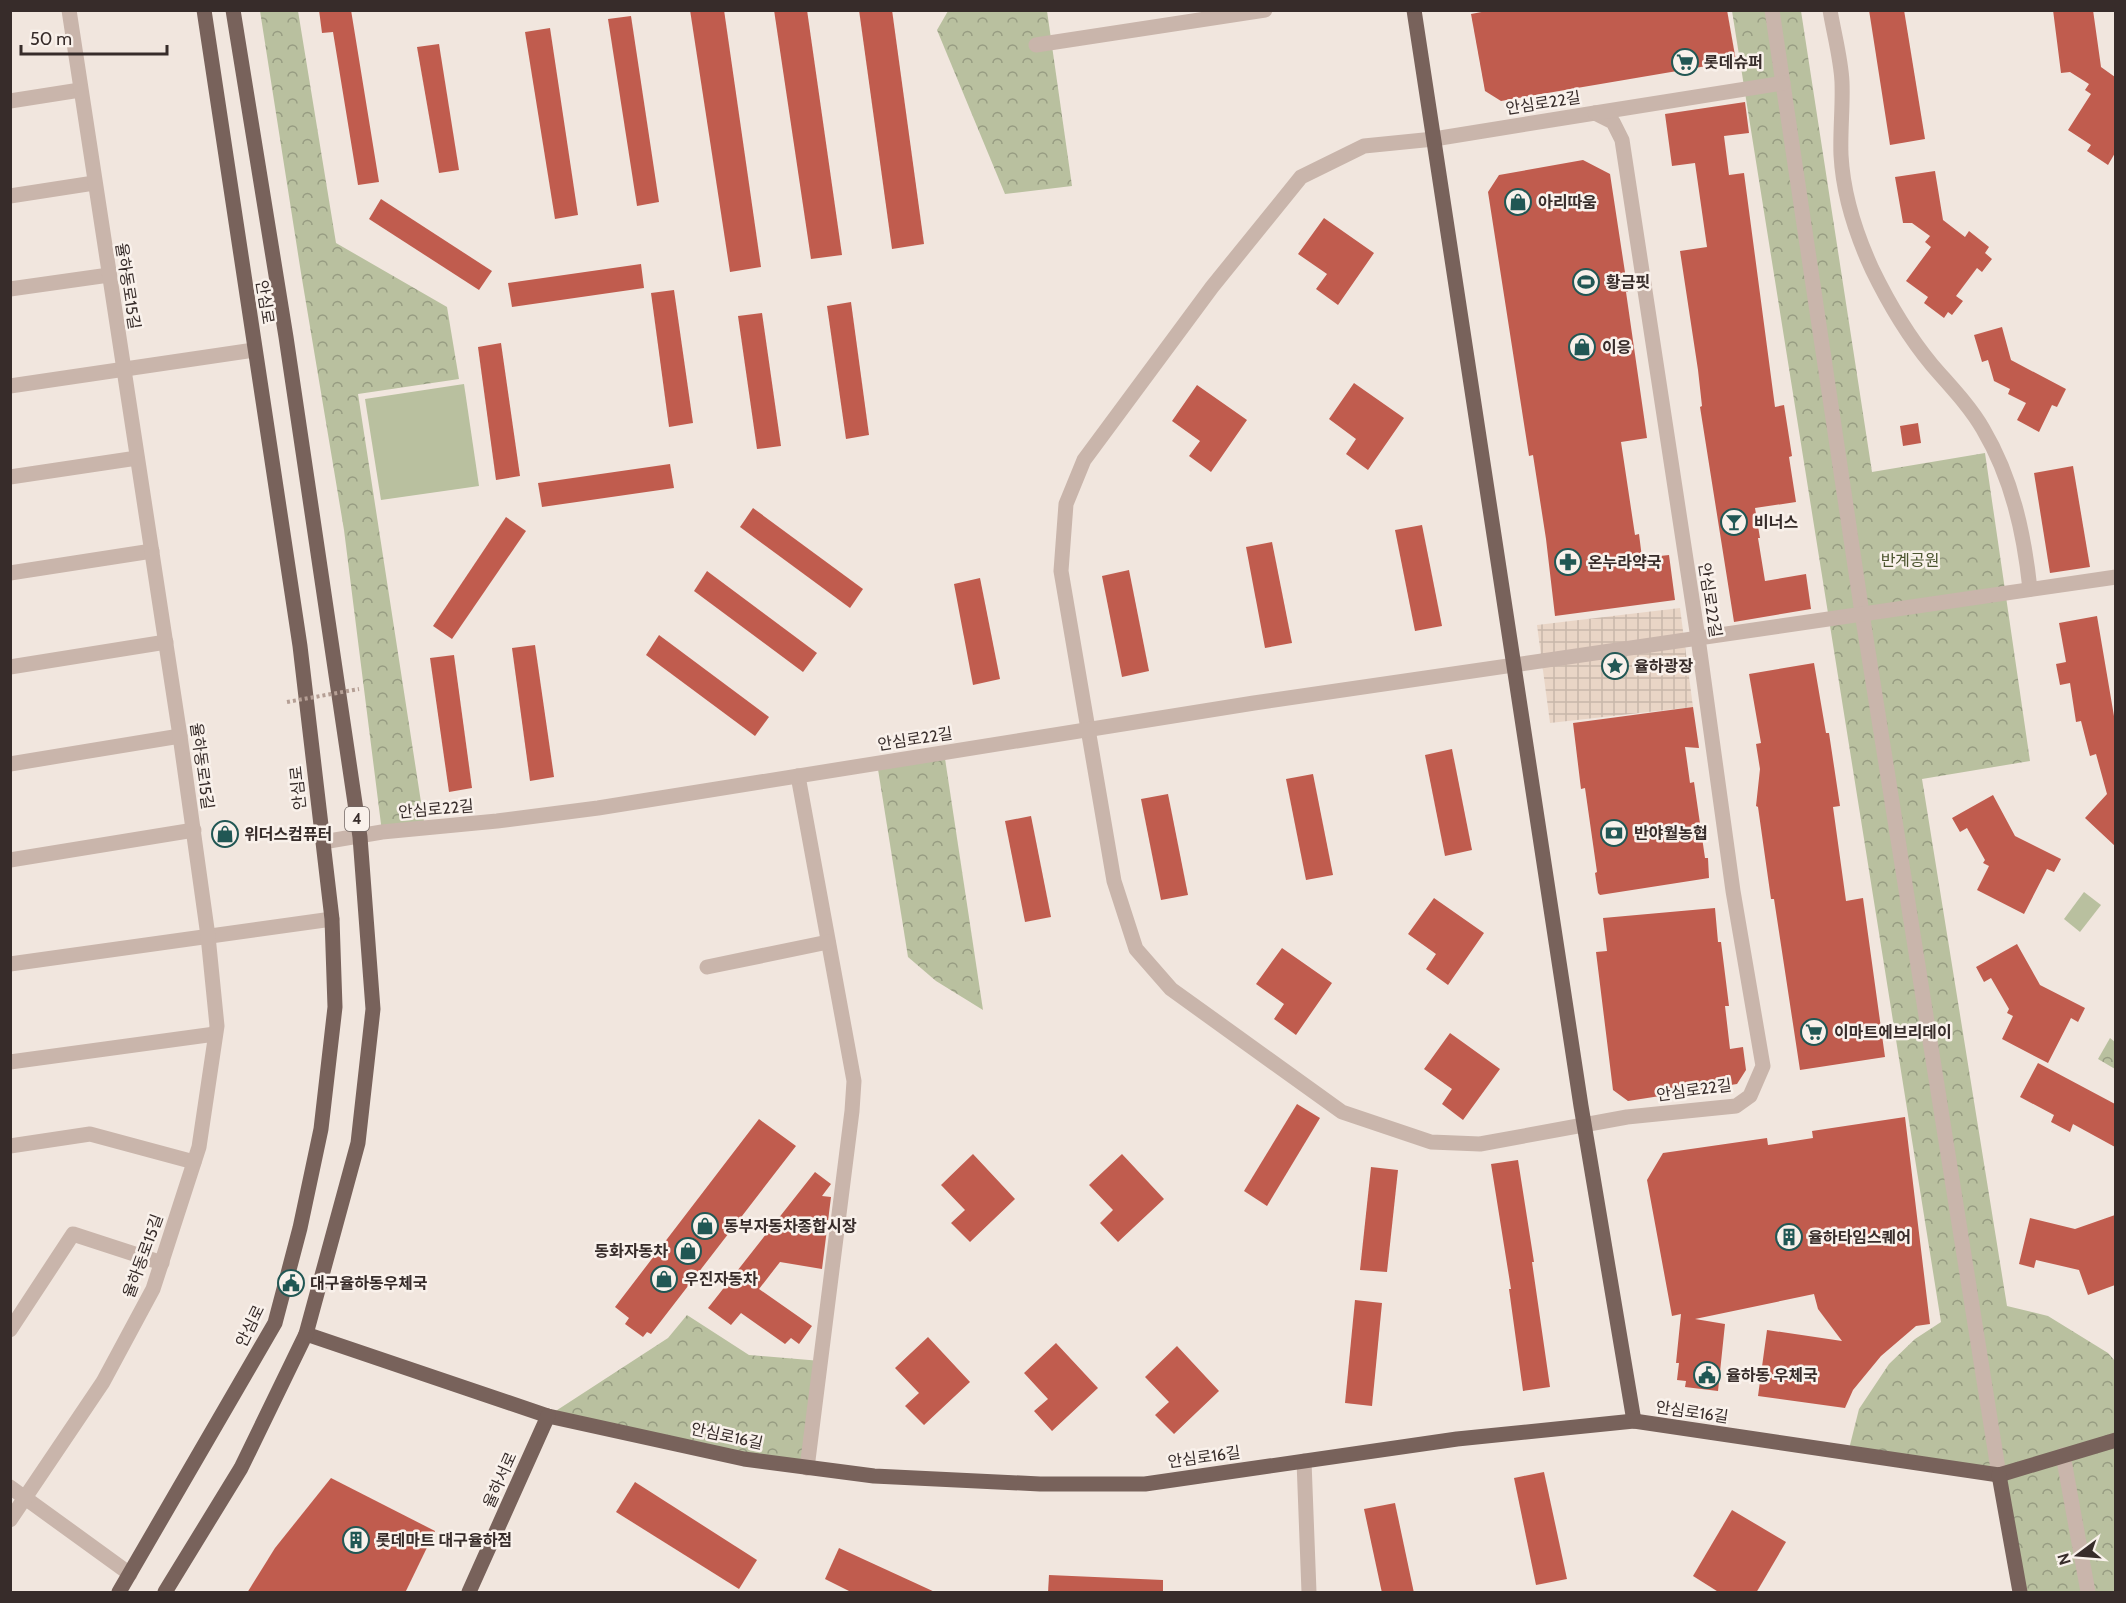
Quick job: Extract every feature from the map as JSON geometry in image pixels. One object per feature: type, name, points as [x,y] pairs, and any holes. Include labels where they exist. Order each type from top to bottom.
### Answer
[{"type":"main road","name":"안심로","points":[[119,1593],[275,1323],[300,1228],[321,1129],[335,1007],[332,919],[300,646],[204,10]]},
{"type":"main road","name":"안심로","points":[[165,1593],[240,1468],[306,1335],[358,1143],[374,1009],[360,837],[289,360],[233,10]]},
{"type":"main road","points":[[1414,10],[1584,1124],[1634,1421]]},
{"type":"main road","name":"안심로16길","points":[[306,1335],[548,1416],[744,1459],[874,1476],[1028,1484],[1145,1484],[1458,1439],[1634,1421],[1999,1475],[2115,1440]]},
{"type":"main road","name":"율하서로","points":[[469,1593],[548,1416]]},
{"type":"main road","points":[[1999,1475],[2020,1593]]},
{"type":"street","name":"율하동로15길","points":[[10,1520],[104,1382],[153,1289],[199,1147],[217,1026],[194,830],[69,10]]},
{"type":"street","points":[[1036,45],[1265,10]]},
{"type":"street","points":[[1772,10],[1862,614],[1999,1475]]},
{"type":"street","points":[[1830,10],[1842,82],[1841,158],[1848,201],[1858,235],[1872,269],[1899,319],[1977,420],[2000,462],[2012,491],[2022,532],[2030,589]]},
{"type":"street","points":[[1594,113],[1783,83]]},
{"type":"street","points":[[10,101],[80,90]]},
{"type":"street","name":"안심로22길","points":[[1594,113],[1613,122],[1622,140],[1698,638],[1733,891],[1763,1066],[1750,1096],[1736,1106],[1627,1117],[1480,1144],[1431,1142],[1342,1112],[1171,989],[1136,949],[1114,880],[1061,571],[1066,504],[1084,459],[1212,286],[1301,177],[1364,146],[1434,139],[1594,113]]},
{"type":"street","points":[[10,196],[94,183]]},
{"type":"street","points":[[10,289],[109,275]]},
{"type":"street","points":[[10,386],[254,350]]},
{"type":"street","points":[[10,477],[137,458]]},
{"type":"street","points":[[10,573],[152,551]]},
{"type":"street","name":"안심로22길","points":[[323,842],[382,832],[497,821],[598,807],[1088,729],[2115,577]]},
{"type":"street","points":[[10,667],[166,642]]},
{"type":"street","points":[[10,764],[180,736]]},
{"type":"street","points":[[798,776],[854,1081],[851,1123],[807,1467]]},
{"type":"street","points":[[10,860],[194,830]]},
{"type":"street","points":[[10,964],[332,919]]},
{"type":"street","points":[[707,967],[828,942]]},
{"type":"street","points":[[10,1062],[215,1034]]},
{"type":"street","points":[[10,1146],[90,1134],[194,1162]]},
{"type":"street","points":[[10,1330],[73,1234],[162,1263]]},
{"type":"street","points":[[2063,1455],[2088,1593]]},
{"type":"street","points":[[1304,1461],[1309,1593]]},
{"type":"street","points":[[10,1487],[130,1574]]},
{"type":"path","points":[[287,702],[359,689]]},
{"type":"green space","points":[[260,11],[298,11],[336,243],[447,307],[459,379],[358,394],[425,828],[382,832],[344,530]]},
{"type":"green space","points":[[948,11],[1047,11],[1072,186],[1005,194],[937,30]]},
{"type":"green space","name":"반계공원","points":[[1732,11],[1801,11],[1872,472],[1985,453],[2030,761],[1922,779],[2007,1306],[2048,1316],[2108,1353],[2115,1361],[2115,1592],[2020,1592],[1999,1475],[1848,1453],[1859,1409],[1889,1364],[1915,1339],[1941,1322]]},
{"type":"green space","points":[[464,384],[479,486],[381,500],[365,399]]},
{"type":"green space","points":[[944,752],[983,1010],[936,981],[908,957],[877,763]]},
{"type":"green space","points":[[2084,892],[2101,905],[2080,932],[2064,919]]},
{"type":"green space","points":[[2110,1038],[2115,1042],[2115,1069],[2098,1059]]},
{"type":"green space","points":[[687,1315],[749,1355],[821,1361],[807,1468],[548,1416],[668,1338]]},
{"type":"shaded area","name":"율하광장","points":[[1680,608],[1693,707],[1550,723],[1537,625]]},
{"type":"building","points":[[319,10],[351,10],[379,182],[358,185],[333,32],[322,33]]},
{"type":"building","points":[[690,10],[724,10],[761,267],[730,272]]},
{"type":"building","points":[[774,10],[807,10],[842,255],[811,259]]},
{"type":"building","points":[[859,10],[892,10],[924,244],[892,249]]},
{"type":"building","points":[[1492,10],[1727,10],[1736,61],[1501,101],[1485,91],[1471,14]]},
{"type":"building","points":[[1869,10],[1904,10],[1925,139],[1890,145]]},
{"type":"building","points":[[2053,10],[2093,10],[2101,67],[2115,77],[2115,153],[2108,165],[2087,151],[2091,145],[2068,130],[2091,94],[2085,90],[2089,84],[2070,72],[2061,73]]},
{"type":"building","points":[[631,16],[659,202],[637,206],[608,19]]},
{"type":"building","points":[[550,28],[578,215],[555,219],[525,32]]},
{"type":"building","points":[[439,44],[459,170],[439,173],[417,47]]},
{"type":"building","points":[[1745,102],[1749,133],[1724,136],[1729,175],[1744,173],[1775,407],[1784,405],[1796,502],[1755,508],[1760,538],[1758,538],[1765,581],[1806,574],[1811,609],[1734,622],[1700,407],[1702,406],[1698,370],[1680,251],[1707,247],[1695,163],[1672,166],[1665,114]]},
{"type":"building","points":[[1583,160],[1610,174],[1628,292],[1626,292],[1647,438],[1621,442],[1635,535],[1639,534],[1642,558],[1669,555],[1675,600],[1555,616],[1533,455],[1529,456],[1488,192],[1499,175]]},
{"type":"building","points":[[1935,171],[1943,220],[1965,237],[1969,231],[1989,247],[1985,253],[1992,259],[1982,272],[1977,268],[1956,296],[1963,301],[1952,315],[1948,312],[1944,318],[1924,303],[1928,297],[1906,281],[1931,247],[1925,242],[1930,236],[1912,223],[1903,223],[1895,177]]},
{"type":"building","points":[[381,199],[492,271],[479,290],[369,219]]},
{"type":"building","points":[[1324,218],[1374,253],[1338,305],[1316,289],[1327,274],[1298,254]]},
{"type":"building","points":[[641,264],[644,288],[512,307],[508,283]]},
{"type":"building","points":[[674,290],[693,423],[669,427],[651,293]]},
{"type":"building","points":[[851,302],[869,435],[846,439],[827,306]]},
{"type":"building","points":[[762,313],[781,446],[757,449],[738,316]]},
{"type":"building","points":[[2002,327],[2011,360],[2066,389],[2057,407],[2052,405],[2039,432],[2017,420],[2026,403],[2008,394],[2010,389],[1994,381],[1988,360],[1982,362],[1974,335]]},
{"type":"building","points":[[501,343],[520,476],[496,480],[478,347]]},
{"type":"building","points":[[1354,383],[1404,418],[1368,470],[1346,454],[1356,439],[1329,419]]},
{"type":"building","points":[[1197,385],[1247,420],[1211,472],[1189,456],[1200,441],[1172,421]]},
{"type":"building","points":[[1918,423],[1921,443],[1903,446],[1900,426]]},
{"type":"building","points":[[670,464],[674,488],[542,507],[538,483]]},
{"type":"building","points":[[2073,466],[2090,567],[2050,573],[2034,473]]},
{"type":"building","points":[[753,508],[863,589],[850,608],[740,527]]},
{"type":"building","points":[[506,517],[526,531],[452,639],[433,626]]},
{"type":"building","points":[[1422,525],[1442,626],[1415,631],[1395,530]]},
{"type":"building","points":[[1272,542],[1292,643],[1265,648],[1246,547]]},
{"type":"building","points":[[1129,570],[1149,671],[1122,677],[1102,576]]},
{"type":"building","points":[[707,571],[817,653],[803,672],[694,591]]},
{"type":"building","points":[[980,578],[1000,679],[973,685],[954,584]]},
{"type":"building","points":[[2097,616],[2115,722],[2115,846],[2085,818],[2107,794],[2096,754],[2090,756],[2081,721],[2076,722],[2070,683],[2060,685],[2056,664],[2066,662],[2059,623]]},
{"type":"building","points":[[659,635],[769,717],[755,736],[646,655]]},
{"type":"building","points":[[535,645],[554,777],[530,781],[512,648]]},
{"type":"building","points":[[454,655],[472,788],[449,792],[430,658]]},
{"type":"building","points":[[1814,663],[1826,733],[1829,733],[1840,806],[1833,807],[1846,901],[1863,898],[1885,1057],[1800,1070],[1774,899],[1771,899],[1758,807],[1756,806],[1760,769],[1756,744],[1761,743],[1749,674]]},
{"type":"building","points":[[1693,707],[1699,748],[1685,747],[1690,783],[1694,782],[1705,858],[1708,858],[1709,878],[1600,895],[1595,873],[1597,872],[1585,788],[1581,789],[1573,723]]},
{"type":"building","points":[[1452,749],[1472,850],[1445,856],[1425,755]]},
{"type":"building","points":[[1313,774],[1333,875],[1306,880],[1286,779]]},
{"type":"building","points":[[1168,794],[1188,895],[1161,900],[1141,799]]},
{"type":"building","points":[[1993,795],[2015,836],[2061,859],[2054,872],[2047,869],[2024,914],[1977,890],[1989,866],[1983,863],[1985,860],[1967,828],[1960,832],[1952,818]]},
{"type":"building","points":[[1031,816],[1051,917],[1025,922],[1005,821]]},
{"type":"building","points":[[1434,898],[1484,933],[1448,985],[1426,969],[1436,954],[1408,934]]},
{"type":"building","points":[[1715,908],[1718,942],[1721,942],[1729,1006],[1725,1006],[1730,1049],[1743,1047],[1746,1070],[1737,1084],[1628,1101],[1613,1090],[1596,952],[1607,951],[1603,918]]},
{"type":"building","points":[[2017,944],[2040,985],[2085,1008],[2078,1022],[2071,1018],[2048,1063],[2002,1039],[2013,1016],[2007,1013],[2009,1009],[1991,978],[1984,982],[1976,967]]},
{"type":"building","points":[[1282,948],[1332,983],[1296,1035],[1274,1019],[1284,1004],[1256,984]]},
{"type":"building","points":[[1450,1033],[1500,1069],[1463,1120],[1442,1104],[1452,1089],[1424,1069]]},
{"type":"building","points":[[2038,1063],[2115,1104],[2115,1147],[2073,1124],[2070,1132],[2051,1122],[2054,1115],[2020,1097]]},
{"type":"building","points":[[1297,1104],[1320,1118],[1267,1206],[1244,1191]]},
{"type":"building","name":"율하타임스퀘어","points":[[1905,1117],[1930,1324],[1916,1326],[1881,1356],[1853,1390],[1845,1408],[1758,1396],[1767,1330],[1842,1341],[1818,1309],[1814,1294],[1695,1319],[1725,1324],[1718,1391],[1685,1387],[1686,1381],[1677,1380],[1679,1363],[1676,1363],[1681,1314],[1672,1316],[1647,1180],[1663,1153],[1767,1138],[1768,1145],[1813,1138],[1812,1131]]},
{"type":"building","name":"동부자동차종합시장","points":[[759,1119],[796,1146],[651,1334],[647,1332],[643,1337],[625,1324],[629,1318],[615,1307]]},
{"type":"building","points":[[973,1154],[1015,1199],[970,1242],[951,1223],[965,1210],[941,1185]]},
{"type":"building","points":[[1122,1154],[1164,1199],[1118,1242],[1100,1223],[1113,1210],[1089,1185]]},
{"type":"building","points":[[1518,1160],[1550,1387],[1523,1391],[1509,1289],[1511,1289],[1491,1164]]},
{"type":"building","points":[[1371,1167],[1398,1170],[1387,1272],[1360,1270]]},
{"type":"building","points":[[815,1172],[831,1184],[822,1196],[831,1197],[822,1269],[780,1262],[759,1289],[812,1326],[799,1344],[791,1338],[785,1344],[741,1313],[731,1325],[708,1308]]},
{"type":"building","points":[[2115,1215],[2115,1285],[2088,1295],[2079,1270],[2036,1260],[2034,1268],[2019,1264],[2030,1218],[2075,1229]]},
{"type":"building","points":[[1355,1300],[1382,1303],[1372,1406],[1345,1403]]},
{"type":"building","points":[[928,1337],[970,1382],[924,1425],[905,1406],[919,1393],[895,1368]]},
{"type":"building","points":[[1056,1343],[1098,1388],[1052,1431],[1034,1411],[1048,1399],[1024,1373]]},
{"type":"building","points":[[1177,1346],[1219,1391],[1174,1434],[1155,1415],[1169,1402],[1145,1377]]},
{"type":"building","points":[[1544,1472],[1567,1579],[1536,1585],[1514,1478]]},
{"type":"building","name":"롯데마트 대구율하점","points":[[331,1478],[435,1531],[405,1593],[247,1593],[275,1548]]},
{"type":"building","points":[[635,1482],[757,1560],[739,1589],[616,1512]]},
{"type":"building","points":[[1395,1503],[1414,1593],[1382,1593],[1364,1509]]},
{"type":"building","points":[[1732,1510],[1786,1542],[1756,1593],[1720,1593],[1693,1576]]},
{"type":"building","points":[[839,1548],[937,1593],[853,1593],[825,1579]]},
{"type":"building","points":[[1049,1575],[1163,1580],[1163,1593],[1048,1593]]},
{"type":"place","name":"롯데슈퍼","points":[[1685,62]]},
{"type":"place","name":"아리따움","points":[[1518,202]]},
{"type":"place","name":"황금핏","points":[[1586,282]]},
{"type":"place","name":"이응","points":[[1582,347]]},
{"type":"place","name":"비너스","points":[[1734,522]]},
{"type":"place","name":"온누라약국","points":[[1568,562]]},
{"type":"place","name":"율하광장","points":[[1615,666]]},
{"type":"place","name":"반야월농협","points":[[1614,833]]},
{"type":"place","name":"위더스컴퓨터","points":[[225,834]]},
{"type":"place","name":"이마트에브리데이","points":[[1814,1032]]},
{"type":"place","name":"동부자동차종합시장","points":[[705,1226]]},
{"type":"place","name":"율하타임스퀘어","points":[[1789,1237]]},
{"type":"place","name":"동화자동차","points":[[688,1251]]},
{"type":"place","name":"우진자동차","points":[[664,1279]]},
{"type":"place","name":"대구율하동우체국","points":[[291,1283]]},
{"type":"place","name":"율하동 우체국","points":[[1707,1375]]},
{"type":"place","name":"롯데마트 대구율하점","points":[[356,1540]]}]
